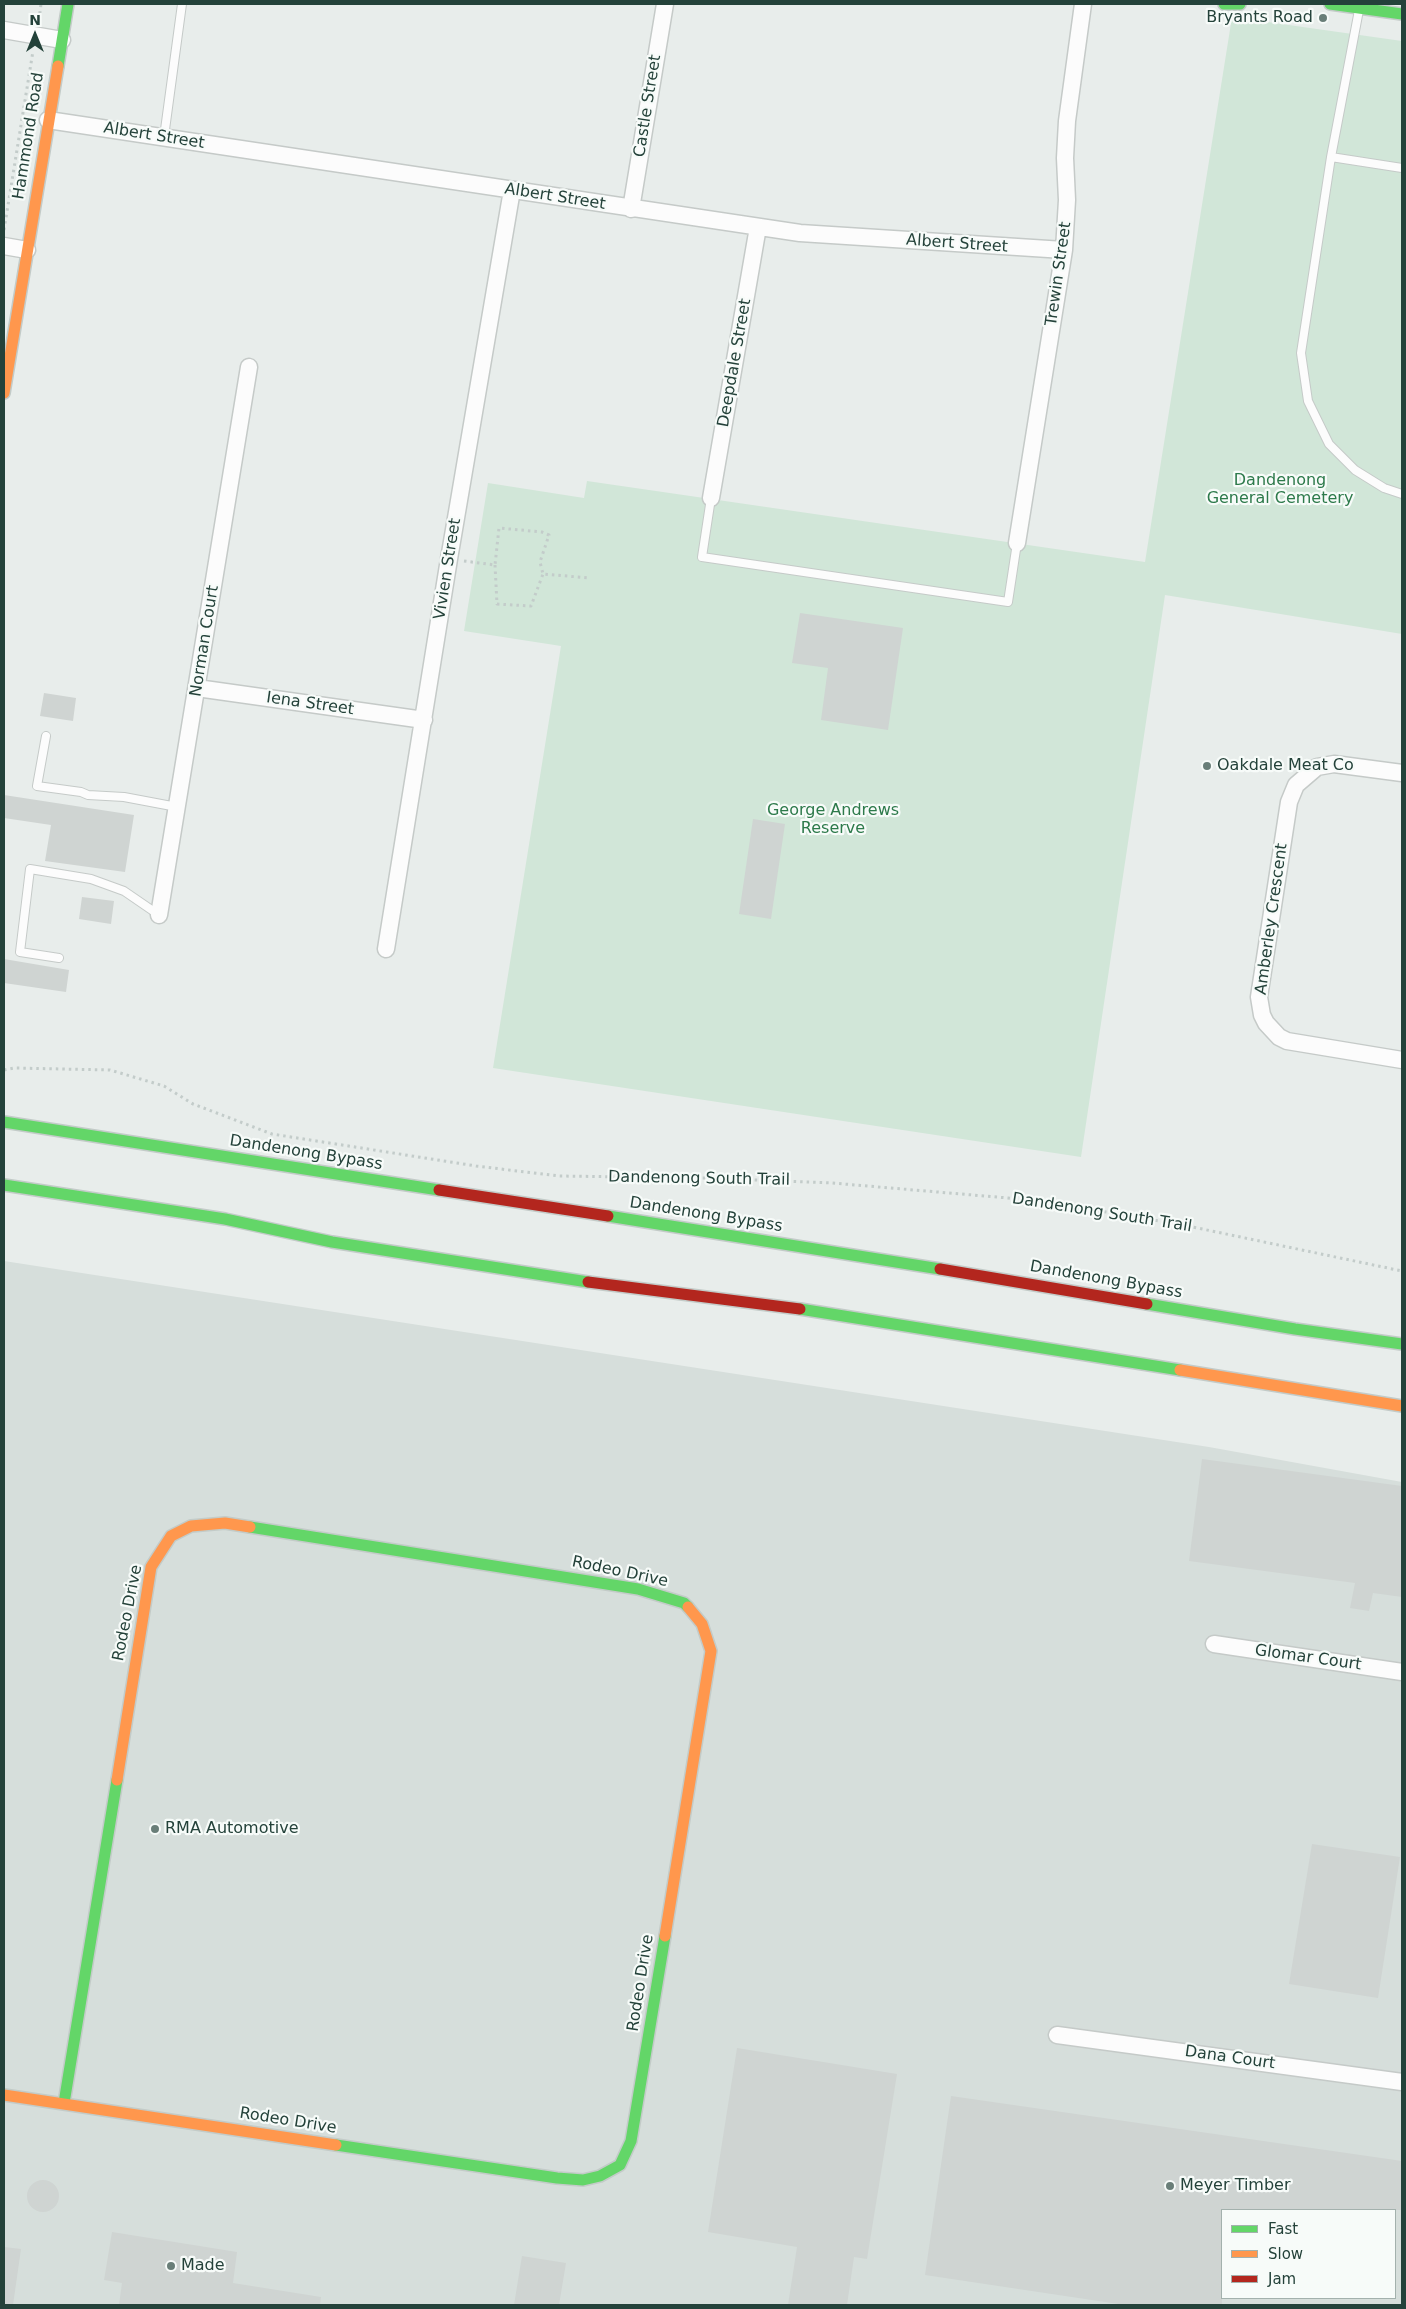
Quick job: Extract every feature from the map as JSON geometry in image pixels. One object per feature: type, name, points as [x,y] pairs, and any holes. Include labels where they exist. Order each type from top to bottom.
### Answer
[{"type":"main road","name":"Hammond Road","points":[[4,392],[68,4]]},
{"type":"main road","points":[[1224,4],[1240,4]]},
{"type":"main road","points":[[1330,4],[1402,14]]},
{"type":"main road","name":"Dandenong Bypass","points":[[4,1122],[870,1257],[1295,1329],[1402,1344]]},
{"type":"main road","points":[[4,1185],[226,1219],[332,1242],[504,1270],[779,1306],[1402,1406]]},
{"type":"main road","points":[[4,1193],[20,1188]]},
{"type":"main road","name":"Rodeo Drive","points":[[4,2093],[23,2097],[557,2178],[583,2180],[600,2176],[620,2165],[628,2152],[631,2141],[705,1693],[711,1651],[702,1624],[684,1603],[629,1587],[225,1523],[191,1526],[171,1536],[151,1567],[64,2103]]},
{"type":"street","name":"Castle Street","points":[[631,209],[665,4]]},
{"type":"street","name":"Trewin Street","points":[[1017,543],[1064,250],[1067,200],[1066,121],[1083,4]]},
{"type":"street","points":[[4,30],[62,40]]},
{"type":"street","name":"Albert Street","points":[[48,120],[758,227],[835,236],[1064,250]]},
{"type":"street","name":"Vivien Street","points":[[386,949],[449,558],[512,190]]},
{"type":"street","name":"Deepdale Street","points":[[711,498],[758,227]]},
{"type":"street","points":[[4,246],[27,250]]},
{"type":"street","name":"Norman Court","points":[[159,915],[249,367]]},
{"type":"street","name":"Iena Street","points":[[197,688],[424,720]]},
{"type":"street","name":"Amberley Crescent","points":[[1402,773],[1344,764],[1326,765],[1309,772],[1296,785],[1289,802],[1259,997],[1262,1014],[1266,1023],[1279,1037],[1287,1041],[1402,1060]]},
{"type":"street","name":"Glomar Court","points":[[1214,1644],[1402,1672]]},
{"type":"street","name":"Dana Court","points":[[1057,2035],[1402,2082]]},
{"type":"lane","points":[[164,137],[182,4]]},
{"type":"lane","points":[[1359,8],[1331,157],[1301,353],[1308,401],[1329,444],[1355,470],[1384,488],[1402,494]]},
{"type":"lane","points":[[1331,157],[1402,168]]},
{"type":"lane","points":[[711,498],[702,557],[1008,602],[1017,543]]},
{"type":"lane","points":[[46,736],[37,786],[81,792],[88,796],[124,797],[177,807]]},
{"type":"lane","points":[[59,958],[20,952],[30,869],[91,879],[124,891],[159,915]]},
{"type":"path","points":[[4,233],[41,4]]},
{"type":"path","points":[[500,528],[549,534],[540,562],[543,574],[531,606],[497,604],[495,565],[500,528]]},
{"type":"path","points":[[449,558],[495,565]]},
{"type":"path","points":[[543,574],[590,578]]},
{"type":"path","name":"Dandenong South Trail","points":[[4,1070],[110,1070],[164,1086],[193,1104],[272,1134],[476,1166],[559,1176],[822,1182],[889,1186],[999,1197],[1169,1223],[1402,1271]]},
{"type":"shaded area","points":[[4,1261],[1209,1447],[1402,1482],[1402,2305],[4,2305]]},
{"type":"green space","name":"George Andrews Reserve","points":[[1232,17],[1402,41],[1402,634],[1165,595],[1081,1157],[493,1068],[561,646],[464,631],[488,483],[584,498],[587,481],[1145,562]]},
{"type":"building","points":[[800,613],[903,628],[888,730],[821,720],[828,668],[792,663]]},
{"type":"building","points":[[44,693],[76,698],[73,721],[40,716]]},
{"type":"building","points":[[4,795],[134,815],[125,872],[45,861],[51,825],[4,818]]},
{"type":"building","points":[[753,819],[785,824],[771,919],[739,914]]},
{"type":"building","points":[[82,897],[114,901],[111,924],[79,919]]},
{"type":"building","points":[[4,959],[69,970],[66,992],[4,983]]},
{"type":"building","points":[[1202,1459],[1402,1486],[1402,1597],[1373,1593],[1369,1611],[1350,1608],[1355,1583],[1189,1561]]},
{"type":"building","points":[[1312,1844],[1400,1857],[1378,1998],[1289,1984]]},
{"type":"building","points":[[737,2048],[897,2074],[867,2259],[854,2257],[847,2305],[788,2305],[797,2247],[708,2232]]},
{"type":"building","name":"Meyer Timber","points":[[951,2096],[1402,2161],[1402,2210],[1221,2209],[1222,2305],[1125,2305],[925,2275]]},
{"type":"building","points":[[43,2180],[54,2185],[59,2196],[54,2207],[43,2212],[32,2207],[27,2196],[32,2185]]},
{"type":"building","name":"Made","points":[[112,2232],[237,2252],[233,2283],[321,2297],[320,2305],[119,2305],[122,2283],[104,2280]]},
{"type":"building","points":[[4,2247],[21,2249],[13,2305],[4,2305]]},
{"type":"building","points":[[522,2256],[566,2263],[559,2305],[514,2305]]},
{"type":"traffic: fast","points":[[58,66],[68,4]]},
{"type":"traffic: fast","points":[[1224,4],[1240,4]]},
{"type":"traffic: fast","points":[[1330,4],[1402,14]]},
{"type":"traffic: fast","points":[[4,1122],[439,1190]]},
{"type":"traffic: fast","points":[[4,1185],[225,1219],[332,1242],[588,1282]]},
{"type":"traffic: fast","points":[[608,1216],[940,1269]]},
{"type":"traffic: fast","points":[[1147,1304],[1295,1329],[1402,1344]]},
{"type":"traffic: fast","points":[[800,1309],[1180,1370]]},
{"type":"traffic: fast","points":[[250,1527],[638,1589],[684,1603],[688,1607]]},
{"type":"traffic: fast","points":[[64,2103],[117,1780]]},
{"type":"traffic: fast","points":[[336,2145],[557,2178],[583,2180],[600,2176],[620,2165],[631,2141],[665,1936]]},
{"type":"traffic: slow","points":[[4,393],[58,66]]},
{"type":"traffic: slow","points":[[1180,1370],[1402,1406]]},
{"type":"traffic: slow","points":[[117,1780],[151,1567],[171,1536],[191,1526],[225,1523],[250,1527]]},
{"type":"traffic: slow","points":[[665,1936],[711,1651],[702,1624],[688,1607]]},
{"type":"traffic: slow","points":[[4,2095],[336,2145]]},
{"type":"traffic: jam","points":[[439,1190],[608,1216]]},
{"type":"traffic: jam","points":[[940,1269],[1147,1304]]},
{"type":"traffic: jam","points":[[588,1282],[800,1309]]},
{"type":"place","name":"Bryants Road","points":[[1323,18]]},
{"type":"place","name":"Oakdale Meat Co","points":[[1207,766]]},
{"type":"place","name":"RMA Automotive","points":[[155,1829]]},
{"type":"place","name":"Meyer Timber","points":[[1170,2186]]},
{"type":"place","name":"Made","points":[[171,2266]]},
{"type":"park label","name":"Dandenong General Cemetery","points":[[1280,490]]}]
